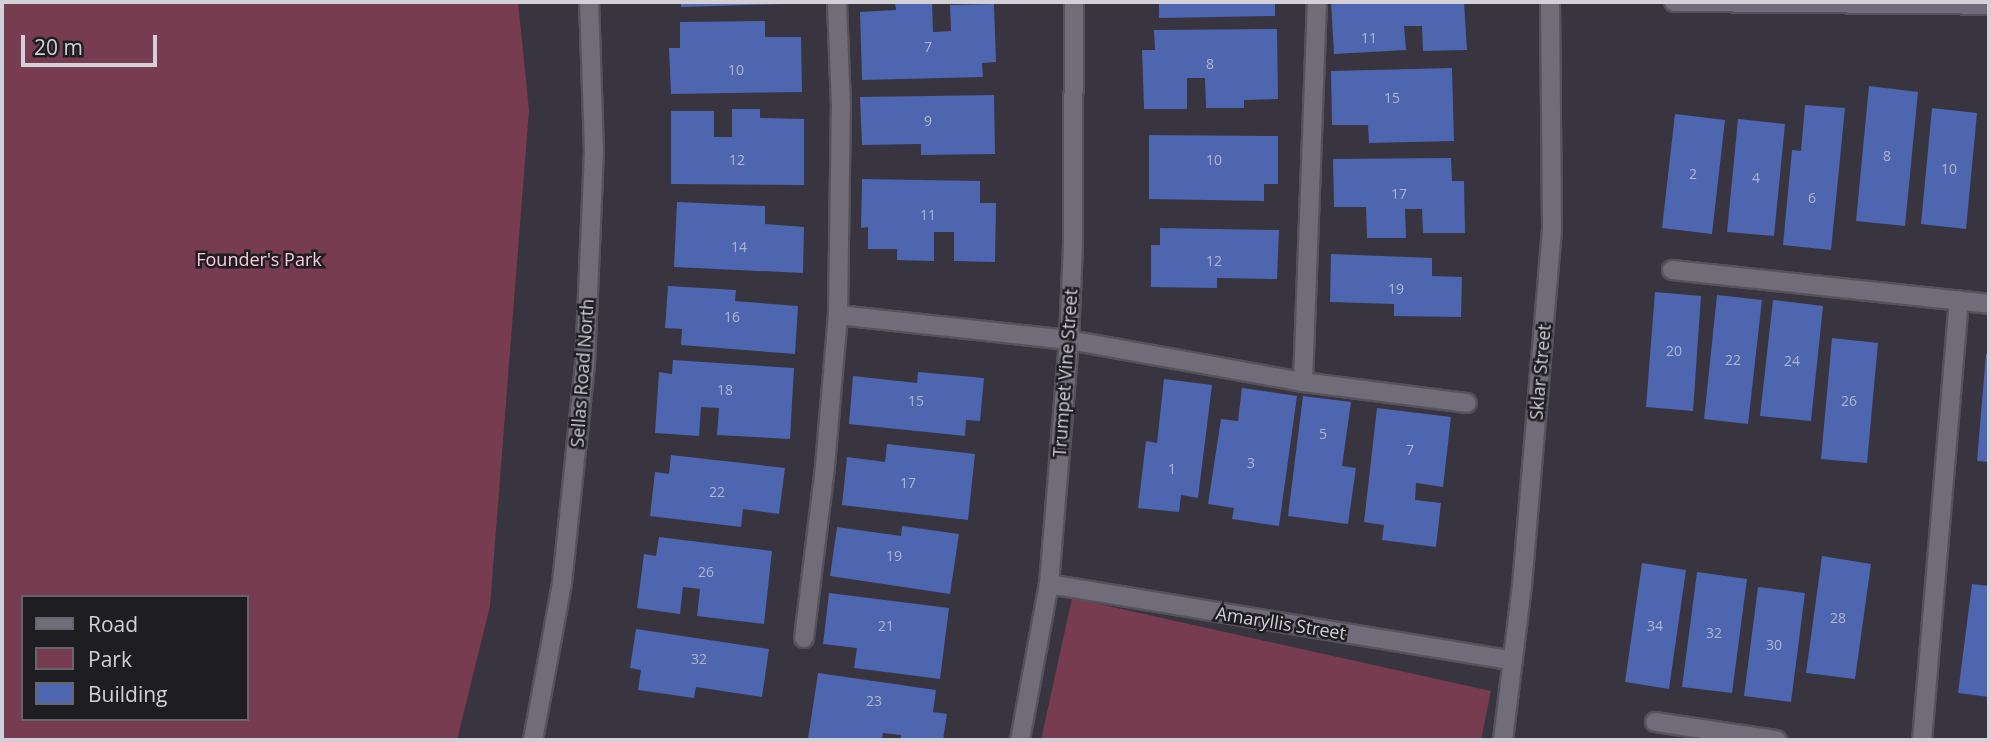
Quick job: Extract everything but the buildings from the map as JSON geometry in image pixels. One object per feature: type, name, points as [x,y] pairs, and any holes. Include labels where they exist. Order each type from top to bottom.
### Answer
[{"type":"street","name":"Sellas Road North","points":[[533,740],[562,583],[585,365],[594,151],[589,2]]},
{"type":"street","points":[[804,638],[825,466],[838,315],[841,107],[837,2]]},
{"type":"street","name":"Trumpet Vine Street","points":[[1020,740],[1049,584],[1069,340],[1073,244],[1074,2]]},
{"type":"street","points":[[1303,382],[1317,2]]},
{"type":"street","name":"Sklar Street","points":[[1503,740],[1513,661],[1552,229],[1550,2]]},
{"type":"street","points":[[1674,2],[1989,5]]},
{"type":"street","points":[[1672,271],[1989,304]]},
{"type":"street","points":[[1922,740],[1959,301]]},
{"type":"street","points":[[838,315],[1069,340],[1303,382],[1467,403]]},
{"type":"street","name":"Amaryllis Street","points":[[1049,584],[1513,661]]},
{"type":"street","points":[[1655,722],[1777,740]]},
{"type":"green space","name":"Founder's Park","points":[[2,2],[518,2],[529,110],[490,606],[457,740],[2,740]]},
{"type":"green space","points":[[1072,598],[1491,691],[1481,740],[1041,740]]}]
